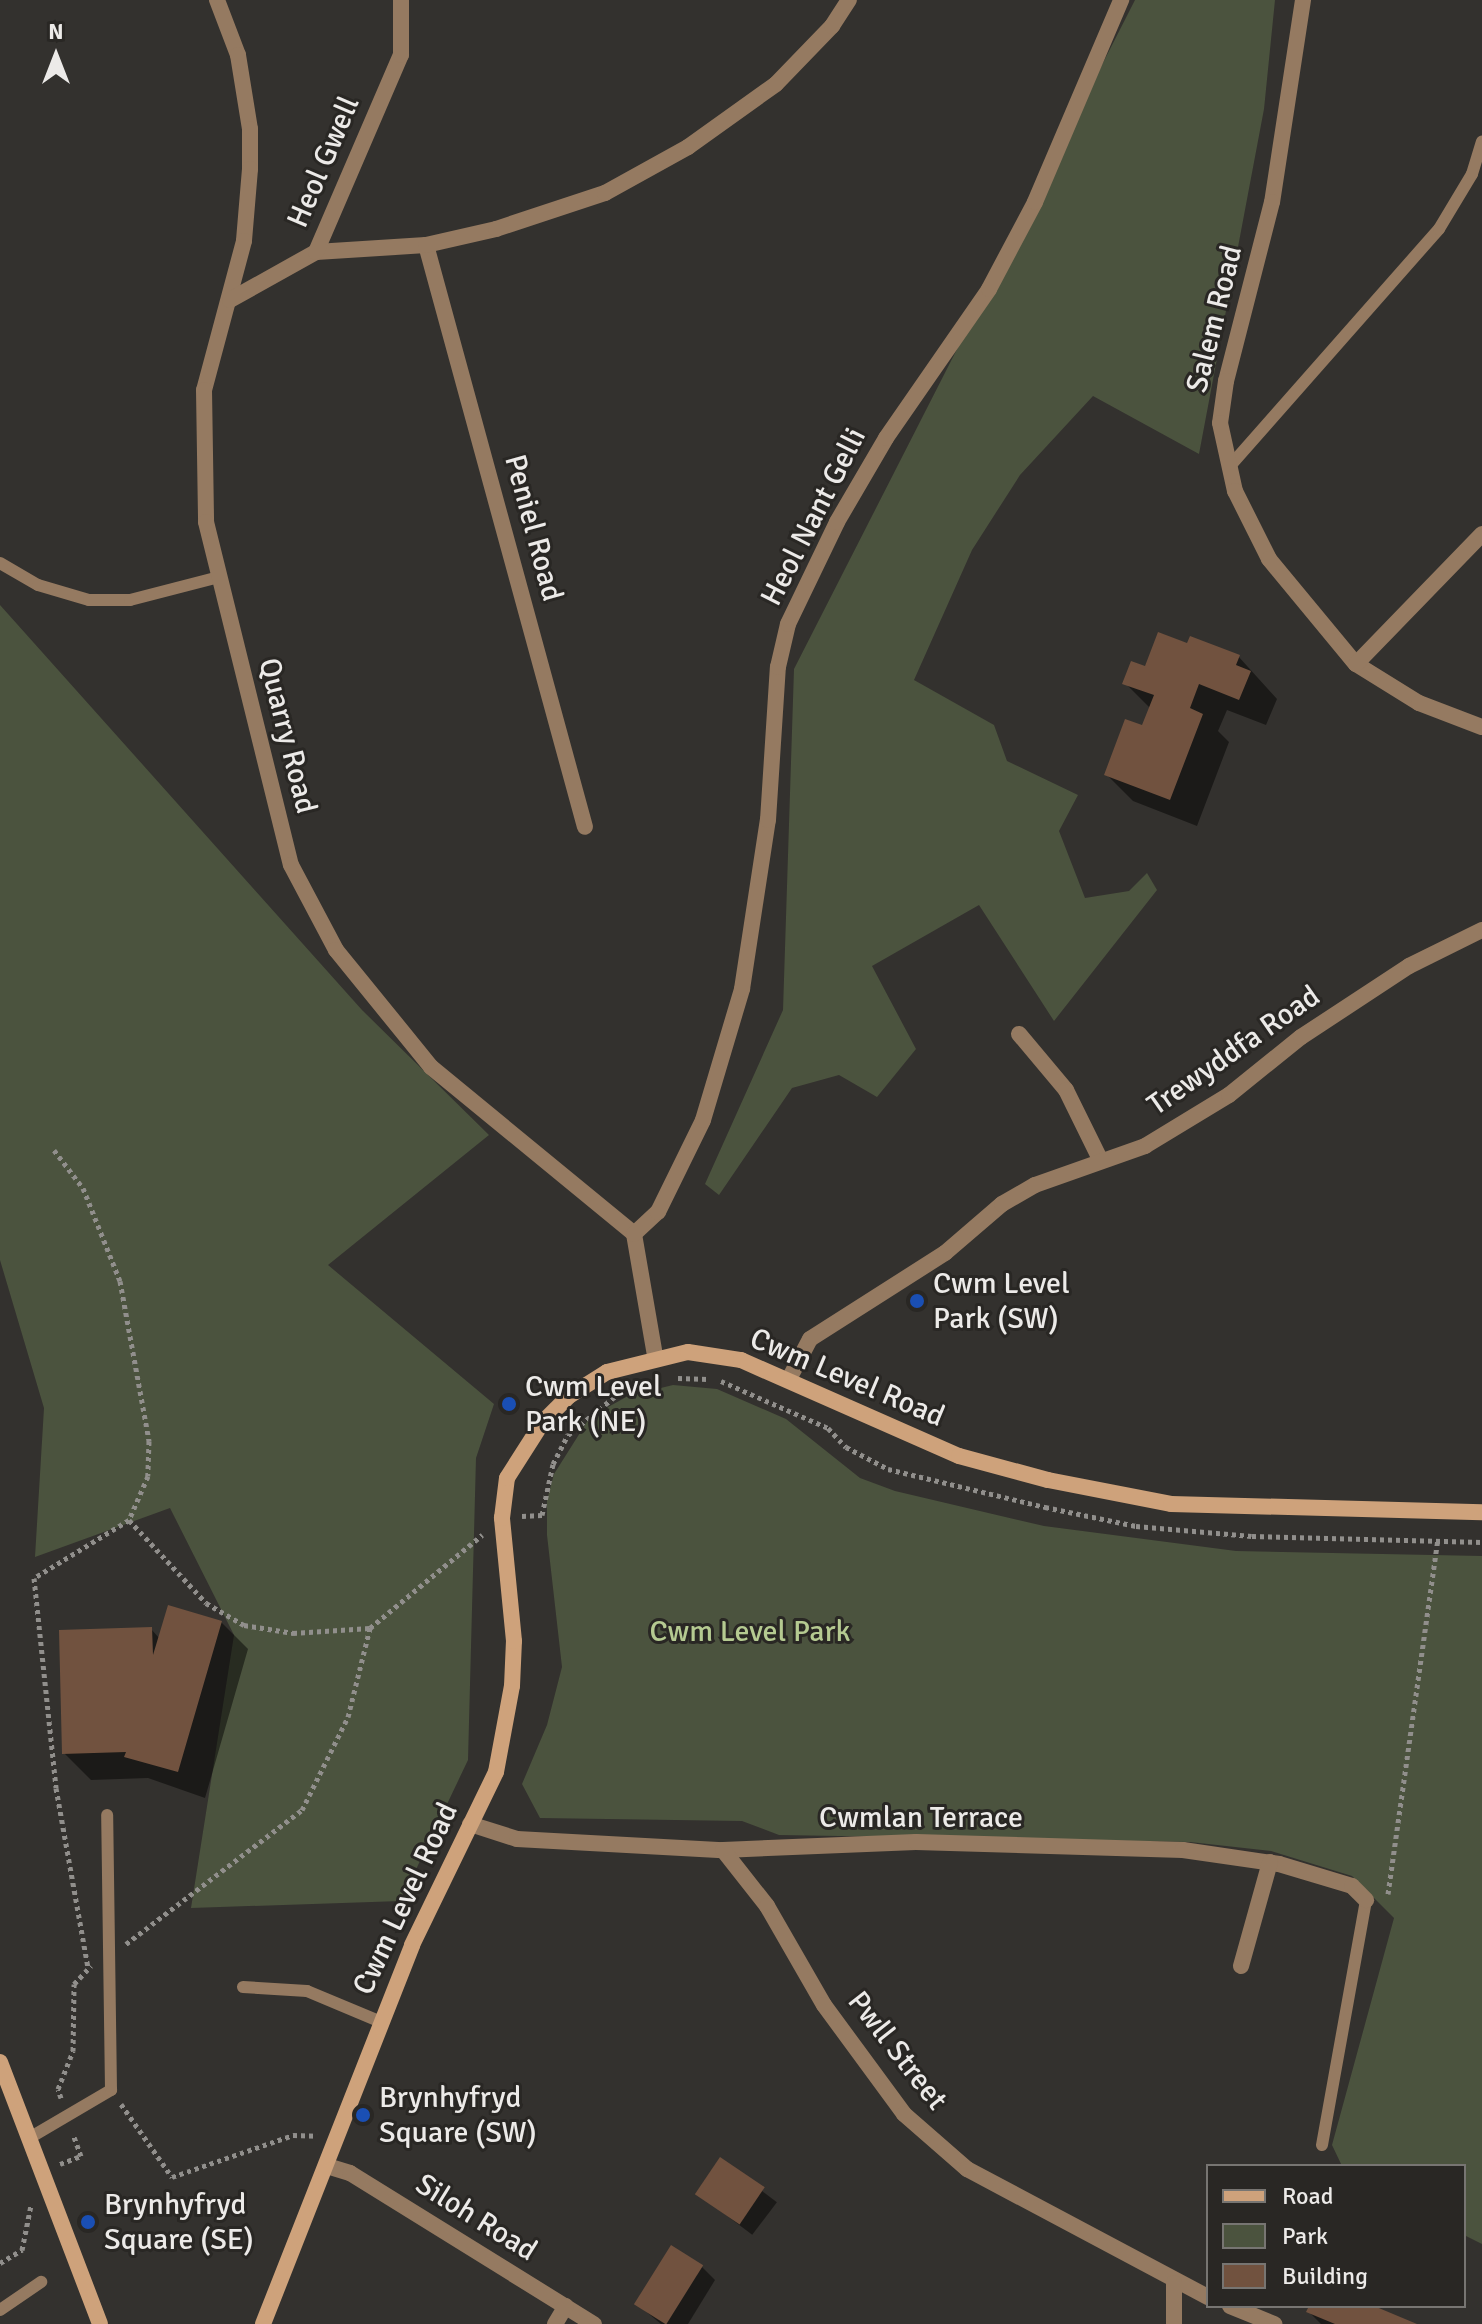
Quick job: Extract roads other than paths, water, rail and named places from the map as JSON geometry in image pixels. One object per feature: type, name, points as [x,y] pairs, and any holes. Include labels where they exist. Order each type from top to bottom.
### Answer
[{"type":"street","name":"Quarry Road","points":[[217,0],[238,55],[250,129],[244,241],[230,300],[216,330],[204,390],[206,522],[291,865],[336,950],[431,1067],[634,1234]]},
{"type":"street","name":"Heol Gwell","points":[[230,300],[316,252],[401,55],[401,0]]},
{"type":"street","points":[[316,252],[426,245],[496,229],[605,193],[688,147],[776,84],[832,26],[849,0]]},
{"type":"street","name":"Heol Nant Gelli","points":[[634,1234],[658,1212],[703,1120],[742,989],[768,820],[778,667],[788,624],[837,522],[886,438],[989,289],[1035,202],[1121,0]]},
{"type":"street","name":"Salem Road","points":[[1303,0],[1272,202],[1226,381],[1220,423],[1235,491],[1269,559],[1356,664],[1419,703],[1482,727]]},
{"type":"street","name":"Peniel Road","points":[[426,245],[585,827]]},
{"type":"street","points":[[1356,664],[1482,534]]},
{"type":"street","name":"Trewyddfa Road","points":[[789,1379],[810,1339],[945,1253],[1002,1204],[1035,1185],[1145,1146],[1229,1095],[1301,1037],[1409,966],[1482,930]]},
{"type":"street","points":[[1019,1034],[1066,1090],[1101,1161]]},
{"type":"street","points":[[634,1234],[655,1356]]},
{"type":"street","name":"Cwm Level Road","points":[[263,2324],[381,2022],[496,1772],[512,1686],[514,1641],[502,1518],[507,1478],[542,1423],[569,1396],[607,1372],[655,1356],[688,1352],[741,1360],[959,1456],[1048,1480],[1171,1504],[1482,1512]]},
{"type":"street","name":"Cwmlan Terrace","points":[[470,1824],[517,1839],[723,1850],[916,1842],[1183,1850],[1270,1862],[1352,1886],[1366,1900]]},
{"type":"street","name":"Pwll Street","points":[[723,1850],[767,1906],[824,2005],[904,2114],[967,2169],[1174,2283],[1206,2296]]},
{"type":"street","points":[[1241,1966],[1270,1862]]},
{"type":"street","points":[[0,2062],[100,2324]]},
{"type":"street","name":"Siloh Road","points":[[327,2166],[350,2173],[594,2324]]},
{"type":"street","points":[[1174,2283],[1174,2324]]},
{"type":"street","points":[[555,2324],[566,2306]]},
{"type":"street","points":[[1235,2308],[1274,2324]]},
{"type":"lane","points":[[1230,466],[1439,229],[1472,174],[1482,142]]},
{"type":"lane","points":[[0,563],[38,585],[89,600],[130,600],[219,577]]},
{"type":"lane","points":[[31,2137],[111,2090],[107,1815]]},
{"type":"lane","points":[[1322,2145],[1366,1900]]},
{"type":"lane","points":[[243,1987],[307,1991],[381,2022]]},
{"type":"lane","points":[[0,2310],[41,2282]]},
{"type":"place","name":"Cwm Level Park (SW)","points":[[917,1301]]},
{"type":"place","name":"Cwm Level Park (NE)","points":[[509,1404]]},
{"type":"place","name":"Brynhyfryd Square (SW)","points":[[363,2115]]},
{"type":"place","name":"Brynhyfryd Square (SE)","points":[[88,2222]]},
{"type":"park label","name":"Cwm Level Park","points":[[750,1632]]}]
